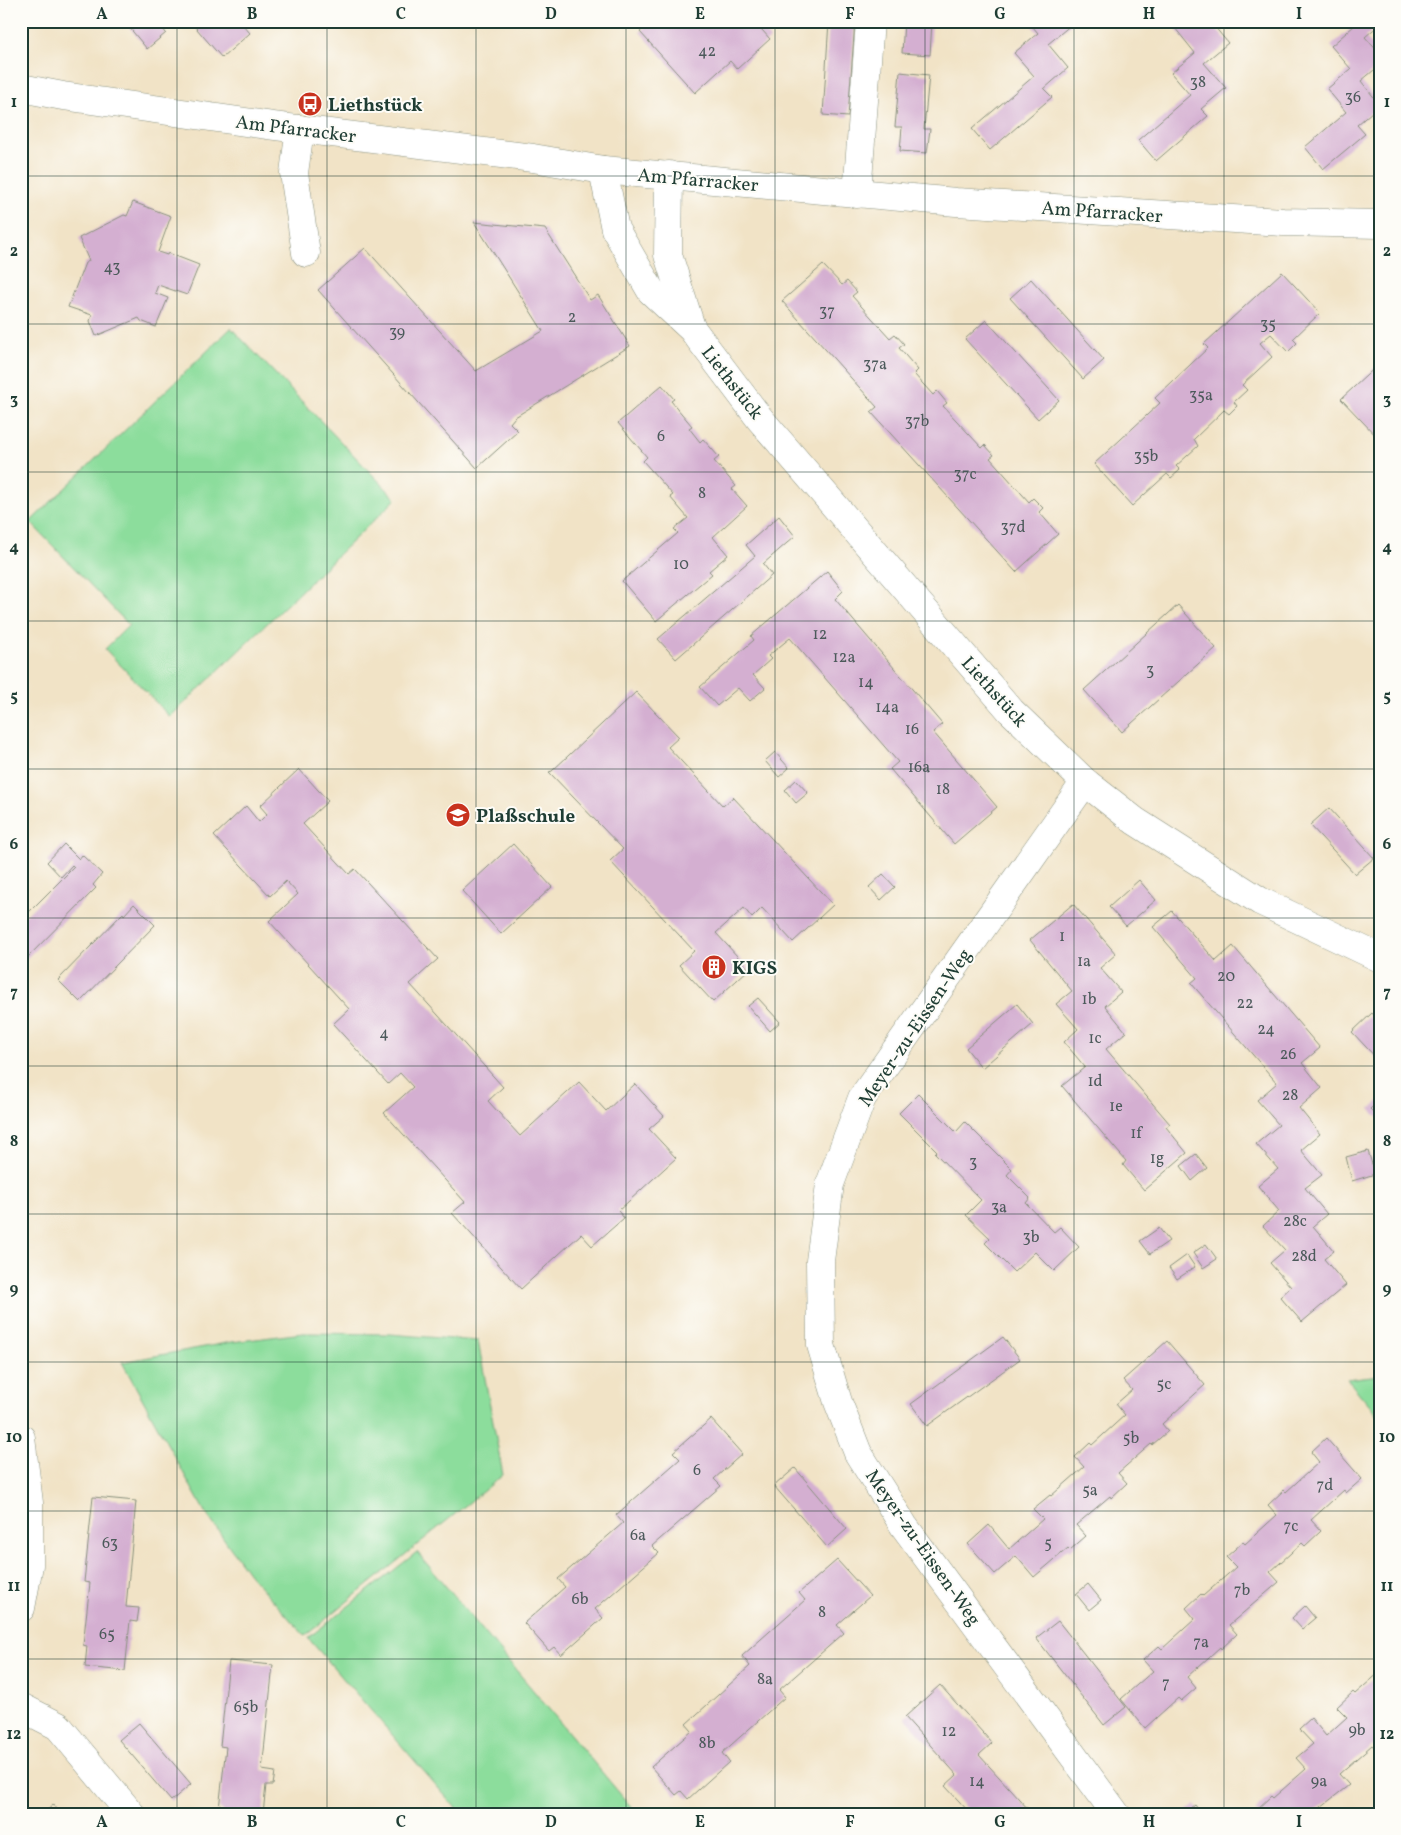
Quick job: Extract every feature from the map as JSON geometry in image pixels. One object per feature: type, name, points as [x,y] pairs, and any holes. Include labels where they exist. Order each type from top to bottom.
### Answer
[{"type":"street","points":[[857,194],[870,21]]},
{"type":"street","name":"Am Pfarracker","points":[[21,88],[63,96],[300,129],[533,158],[603,170],[956,202],[1283,222],[1380,224]]},
{"type":"street","points":[[300,129],[294,172],[306,252]]},
{"type":"street","name":"Liethstück","points":[[603,170],[616,228],[651,291],[692,329],[760,419],[1011,711],[1085,782],[1141,826],[1260,901],[1380,958]]},
{"type":"street","name":"Liethstück","points":[[669,175],[668,254],[692,329]]},
{"type":"street","name":"Meyer-zu-Eissen-Weg","points":[[1085,782],[862,1098],[830,1184],[820,1261],[821,1345],[838,1402],[858,1453],[904,1526],[1116,1814]]},
{"type":"street","points":[[21,1438],[29,1503],[29,1565],[21,1608]]},
{"type":"street","points":[[21,1707],[58,1726],[131,1814]]},
{"type":"green space","points":[[231,328],[396,499],[170,717],[105,649],[129,625],[30,522]]},
{"type":"green space","points":[[303,1333],[389,1334],[478,1341],[503,1475],[305,1636],[249,1574],[205,1512],[122,1362],[232,1342]]},
{"type":"green space","points":[[1380,1375],[1380,1418],[1347,1379]]},
{"type":"green space","points":[[417,1552],[637,1814],[461,1814],[308,1638]]},
{"type":"building","points":[[124,21],[157,21],[166,33],[147,49]]},
{"type":"building","points":[[190,21],[247,21],[243,25],[250,33],[222,58]]},
{"type":"building","points":[[651,21],[754,21],[770,39],[737,69],[730,61],[695,93],[640,32]]},
{"type":"building","points":[[829,21],[855,21],[848,117],[823,115]]},
{"type":"building","points":[[904,21],[932,21],[930,55],[902,53]]},
{"type":"building","points":[[1028,21],[1069,21],[1072,24],[1048,44],[1068,68],[1044,89],[1052,97],[990,150],[972,129],[1034,76],[1014,53],[1038,33]]},
{"type":"building","points":[[1183,21],[1210,21],[1228,43],[1204,63],[1226,88],[1201,109],[1208,116],[1156,161],[1138,140],[1190,95],[1171,73],[1195,53],[1175,28]]},
{"type":"building","points":[[1352,21],[1380,21],[1380,24],[1365,37],[1380,54],[1380,65],[1361,81],[1380,105],[1357,125],[1365,134],[1323,169],[1305,147],[1346,112],[1327,89],[1351,69],[1331,46],[1355,25]]},
{"type":"building","points":[[900,72],[929,75],[924,129],[930,129],[927,153],[900,151],[902,127],[895,127]]},
{"type":"building","points":[[133,202],[171,216],[158,252],[167,255],[168,253],[199,265],[187,295],[158,285],[155,293],[168,298],[156,327],[141,321],[139,318],[96,336],[90,321],[92,315],[68,307],[85,263],[89,261],[79,238],[124,215],[127,216]]},
{"type":"building","points":[[474,222],[545,229],[590,300],[598,295],[630,346],[515,417],[510,423],[518,431],[477,468],[318,290],[365,248],[476,371],[543,331]]},
{"type":"building","points":[[823,265],[842,285],[847,281],[857,292],[852,296],[890,338],[895,334],[904,344],[899,348],[918,370],[914,374],[933,395],[937,391],[947,403],[943,406],[982,448],[985,445],[994,455],[990,458],[1029,502],[1033,498],[1043,508],[1039,512],[1058,534],[1016,572],[871,412],[877,407],[782,301]]},
{"type":"building","points":[[1282,272],[1320,313],[1293,339],[1297,343],[1288,352],[1271,334],[1260,343],[1272,357],[1242,385],[1247,390],[1234,402],[1237,406],[1229,414],[1224,410],[1194,439],[1198,446],[1176,466],[1180,470],[1171,478],[1167,474],[1132,506],[1094,464],[1160,403],[1155,398],[1208,348],[1204,344]]},
{"type":"building","points":[[1031,279],[1104,360],[1083,379],[1010,298]]},
{"type":"building","points":[[986,320],[1059,400],[1038,419],[965,339]]},
{"type":"building","points":[[1380,363],[1380,440],[1341,399]]},
{"type":"building","points":[[662,385],[674,399],[671,401],[692,426],[689,428],[700,442],[703,439],[719,457],[714,461],[736,486],[732,489],[747,506],[713,537],[728,555],[709,571],[712,574],[656,621],[622,581],[678,533],[674,529],[688,518],[670,497],[673,495],[643,461],[647,457],[618,423]]},
{"type":"building","points":[[779,516],[795,536],[763,564],[772,575],[676,659],[658,639],[755,556],[746,545]]},
{"type":"building","points":[[827,571],[843,591],[835,599],[942,724],[933,732],[997,807],[954,844],[890,769],[898,762],[790,638],[768,656],[771,659],[753,675],[765,688],[750,701],[738,688],[717,706],[700,687],[754,640],[751,636]]},
{"type":"building","points":[[1178,605],[1216,648],[1122,732],[1084,690]]},
{"type":"building","points":[[636,692],[679,737],[668,747],[723,806],[733,797],[833,905],[793,942],[762,908],[752,918],[744,908],[716,933],[749,969],[713,1002],[679,965],[694,951],[610,861],[623,849],[549,772]]},
{"type":"building","points":[[775,752],[789,768],[779,777],[765,761]]},
{"type":"building","points":[[299,769],[328,801],[303,824],[349,874],[355,869],[438,959],[410,984],[503,1087],[488,1101],[520,1136],[579,1082],[606,1111],[635,1084],[664,1116],[649,1129],[676,1158],[618,1211],[624,1218],[592,1246],[581,1234],[521,1289],[452,1213],[465,1202],[384,1113],[413,1087],[400,1073],[388,1084],[333,1024],[349,1009],[269,921],[298,894],[286,881],[270,896],[214,836],[246,806],[259,822],[267,814],[260,806]]},
{"type":"building","points":[[796,780],[808,793],[796,803],[785,790]]},
{"type":"building","points":[[1329,808],[1374,858],[1355,874],[1310,825]]},
{"type":"building","points":[[64,844],[79,859],[82,855],[102,874],[93,885],[96,888],[21,964],[21,920],[74,867],[72,865],[61,877],[47,862]]},
{"type":"building","points":[[513,844],[552,887],[501,934],[462,891]]},
{"type":"building","points":[[883,874],[895,887],[881,900],[869,887]]},
{"type":"building","points":[[1139,880],[1156,900],[1126,926],[1109,907]]},
{"type":"building","points":[[134,904],[155,925],[80,1002],[58,980]]},
{"type":"building","points":[[1073,904],[1116,954],[1100,968],[1121,992],[1105,1006],[1126,1032],[1106,1049],[1170,1124],[1166,1127],[1187,1153],[1144,1190],[1123,1165],[1126,1161],[1062,1086],[1085,1067],[1064,1042],[1078,1029],[1056,1004],[1072,991],[1030,940]]},
{"type":"building","points":[[1172,911],[1216,961],[1233,946],[1320,1048],[1302,1063],[1322,1088],[1299,1108],[1320,1134],[1301,1150],[1322,1175],[1305,1188],[1327,1214],[1313,1226],[1334,1251],[1324,1259],[1346,1285],[1302,1322],[1280,1297],[1291,1287],[1270,1263],[1285,1250],[1263,1226],[1279,1211],[1258,1186],[1278,1169],[1256,1144],[1279,1125],[1257,1100],[1277,1083],[1191,983],[1197,978],[1153,927]]},
{"type":"building","points":[[758,998],[780,1022],[770,1031],[748,1006]]},
{"type":"building","points":[[1017,1004],[1033,1024],[982,1068],[966,1048]]},
{"type":"building","points":[[1372,1013],[1380,1022],[1380,1062],[1352,1032]]},
{"type":"building","points":[[918,1094],[956,1132],[965,1122],[1012,1169],[1007,1175],[1030,1198],[1026,1203],[1054,1232],[1060,1227],[1079,1247],[1054,1271],[1035,1252],[1014,1272],[985,1243],[990,1238],[966,1215],[981,1200],[935,1153],[937,1151],[899,1113]]},
{"type":"building","points":[[1380,1100],[1380,1119],[1370,1109]]},
{"type":"building","points":[[1368,1151],[1375,1174],[1352,1181],[1346,1157]]},
{"type":"building","points":[[1196,1154],[1207,1168],[1192,1181],[1181,1166]]},
{"type":"building","points":[[1159,1228],[1169,1241],[1150,1254],[1140,1241]]},
{"type":"building","points":[[1206,1244],[1217,1259],[1203,1268],[1193,1253]]},
{"type":"building","points":[[1187,1255],[1195,1267],[1177,1279],[1169,1268]]},
{"type":"building","points":[[1003,1337],[1020,1359],[927,1426],[911,1404]]},
{"type":"building","points":[[1167,1341],[1205,1385],[1162,1424],[1168,1431],[1118,1473],[1127,1483],[1076,1525],[1086,1536],[1070,1550],[1068,1548],[1034,1577],[1016,1556],[995,1574],[968,1544],[989,1525],[1009,1549],[1043,1519],[1033,1509],[1084,1467],[1075,1457],[1090,1443],[1092,1445],[1125,1415],[1116,1404],[1132,1390],[1123,1380]]},
{"type":"building","points":[[711,1419],[742,1454],[714,1479],[721,1486],[652,1546],[659,1553],[595,1609],[603,1618],[561,1655],[554,1647],[549,1651],[524,1623],[565,1587],[558,1579],[623,1523],[616,1515],[680,1459],[673,1452]]},
{"type":"building","points":[[1326,1438],[1362,1479],[1346,1493],[1344,1490],[1311,1520],[1321,1531],[1305,1546],[1302,1543],[1270,1572],[1279,1582],[1229,1625],[1237,1634],[1187,1677],[1196,1688],[1181,1701],[1178,1698],[1145,1728],[1121,1699],[1153,1671],[1143,1660],[1159,1646],[1162,1649],[1195,1619],[1186,1608],[1201,1594],[1203,1596],[1236,1567],[1226,1557],[1243,1542],[1245,1544],[1277,1515],[1268,1505],[1284,1490],[1286,1492],[1319,1462],[1311,1452]]},
{"type":"building","points":[[795,1468],[847,1529],[827,1547],[774,1486]]},
{"type":"building","points":[[93,1497],[136,1501],[126,1607],[139,1608],[137,1622],[130,1621],[125,1671],[85,1667],[87,1646],[83,1645],[90,1583],[84,1582]]},
{"type":"building","points":[[837,1560],[870,1596],[837,1625],[844,1633],[779,1690],[785,1697],[722,1753],[729,1762],[688,1799],[681,1791],[676,1795],[651,1767],[692,1731],[686,1724],[750,1666],[742,1656],[805,1600],[799,1593]]},
{"type":"building","points":[[1088,1584],[1101,1600],[1089,1610],[1076,1594]]},
{"type":"building","points":[[1305,1606],[1315,1618],[1302,1629],[1292,1618]]},
{"type":"building","points":[[1058,1621],[1126,1707],[1104,1725],[1036,1638]]},
{"type":"building","points":[[229,1661],[273,1665],[262,1770],[275,1772],[273,1785],[266,1785],[263,1814],[223,1814],[223,1810],[219,1809],[226,1747],[220,1746]]},
{"type":"building","points":[[1380,1672],[1380,1742],[1374,1747],[1372,1745],[1339,1774],[1349,1785],[1312,1814],[1258,1814],[1255,1811],[1306,1769],[1296,1758],[1313,1744],[1299,1729],[1311,1718],[1326,1736],[1347,1717],[1337,1707],[1353,1692],[1355,1694]]},
{"type":"building","points":[[940,1685],[992,1743],[979,1755],[1029,1810],[1025,1814],[971,1814],[945,1786],[957,1775],[905,1717]]},
{"type":"building","points":[[139,1723],[191,1784],[171,1801],[119,1740]]},
{"type":"building","points":[[53,1805],[60,1814],[43,1814]]},
{"type":"building","points":[[1195,1805],[1202,1814],[1184,1814]]},
{"type":"place","name":"Liethstück","points":[[310,104]]},
{"type":"place","name":"Plaßschule","points":[[458,815]]},
{"type":"place","name":"KIGS","points":[[714,967]]}]
